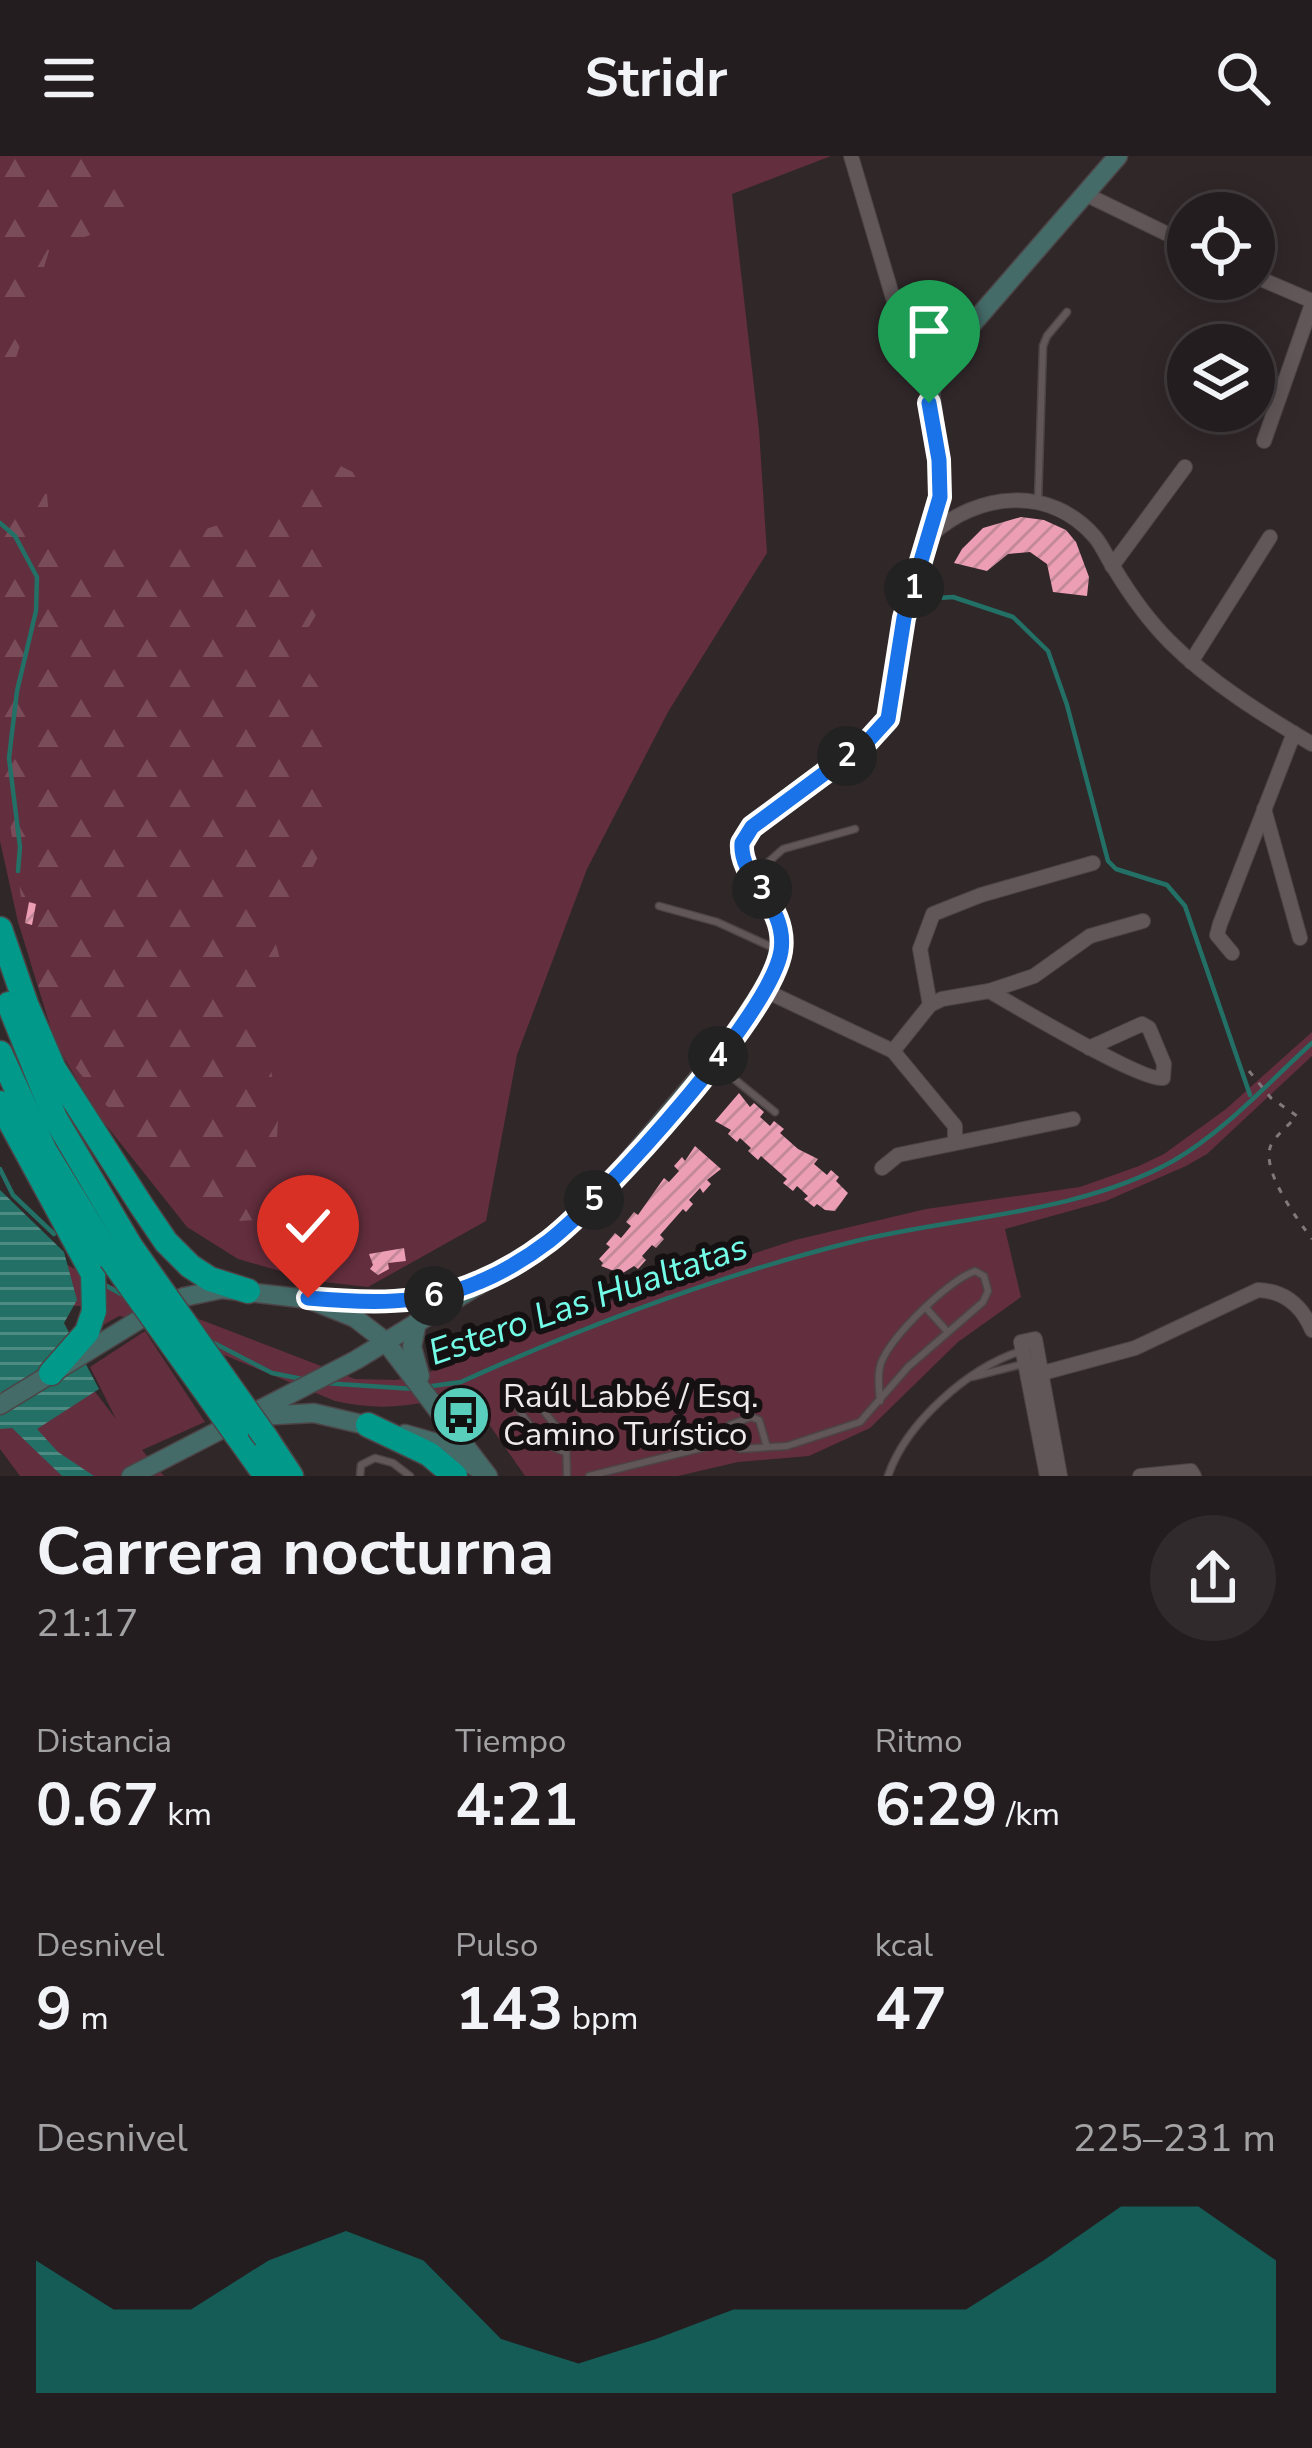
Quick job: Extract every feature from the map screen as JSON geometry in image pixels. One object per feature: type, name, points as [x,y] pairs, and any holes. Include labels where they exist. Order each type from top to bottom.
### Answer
[{"type":"highway","points":[[0,929],[54,1069],[166,1242],[210,1279],[248,1291]]},
{"type":"highway","points":[[0,976],[26,1052],[121,1253]]},
{"type":"highway","points":[[0,1053],[45,1151],[121,1253],[266,1476]]},
{"type":"highway","points":[[0,1102],[93,1274],[94,1311],[87,1332],[51,1373]]},
{"type":"highway","points":[[368,1425],[429,1454],[455,1476]]},
{"type":"highway","points":[[247,1444],[291,1476]]},
{"type":"main road","points":[[247,1444],[273,1402],[356,1360],[541,1247],[580,1214],[714,1062],[766,991],[781,951],[778,918],[741,852],[749,830],[868,741],[888,719],[904,618],[931,536],[945,513],[929,394],[936,372],[954,345],[1118,156]]},
{"type":"main road","points":[[0,1405],[184,1297],[209,1290],[394,1302],[478,1283]]},
{"type":"main road","points":[[308,1298],[355,1318],[386,1341],[409,1365],[487,1475]]},
{"type":"main road","points":[[409,1365],[417,1322]]},
{"type":"main road","points":[[131,1476],[166,1458],[247,1444],[303,1412],[433,1442],[487,1475]]},
{"type":"street","points":[[851,156],[906,341],[929,394]]},
{"type":"street","points":[[1084,194],[1167,234]]},
{"type":"street","points":[[1264,441],[1312,303],[1275,286]]},
{"type":"street","points":[[1112,566],[1184,467]]},
{"type":"street","points":[[945,513],[1000,500],[1038,502],[1062,511],[1100,544],[1165,637],[1191,662],[1312,744]]},
{"type":"street","points":[[1191,662],[1270,537]]},
{"type":"street","points":[[1232,953],[1217,935],[1220,924],[1294,733]]},
{"type":"street","points":[[1264,809],[1300,938]]},
{"type":"street","points":[[930,1005],[920,950],[933,914],[1093,863]]},
{"type":"street","points":[[893,1051],[930,1005],[1034,976],[1090,936],[1143,921]]},
{"type":"street","points":[[766,991],[893,1051],[955,1126],[956,1142]]},
{"type":"street","points":[[989,991],[1089,1048],[1150,1078],[1163,1078],[1164,1064],[1149,1028],[1142,1024],[1089,1048]]},
{"type":"street","points":[[882,1168],[898,1155],[1072,1119]]},
{"type":"street","points":[[1030,1366],[1135,1348],[1258,1290],[1275,1291],[1291,1300],[1312,1330]]},
{"type":"street","points":[[1030,1366],[1048,1476]]},
{"type":"street","points":[[1030,1366],[1060,1476]]},
{"type":"street","points":[[1140,1476],[1191,1471],[1194,1476]]},
{"type":"lane","points":[[1038,502],[1044,340],[1067,312]]},
{"type":"lane","points":[[753,875],[783,849],[855,829]]},
{"type":"lane","points":[[659,906],[717,922],[781,951]]},
{"type":"lane","points":[[714,1062],[775,1112]]},
{"type":"lane","points":[[767,1447],[755,1417],[730,1425],[730,1441],[736,1449],[787,1446],[860,1422],[880,1401],[946,1330],[983,1302],[988,1292],[984,1276],[969,1273],[926,1308],[881,1363],[880,1401]]},
{"type":"lane","points":[[926,1308],[946,1330]]},
{"type":"lane","points":[[888,1476],[897,1453],[940,1402],[978,1368],[1030,1366]]},
{"type":"lane","points":[[968,1378],[1030,1366]]},
{"type":"lane","points":[[566,1452],[551,1448],[542,1438],[517,1406],[513,1391],[527,1390],[566,1439],[567,1476]]},
{"type":"lane","points":[[589,1476],[730,1441]]},
{"type":"lane","points":[[360,1476],[361,1465],[375,1458],[393,1463],[410,1476]]},
{"type":"path","points":[[1250,1071],[1271,1098],[1297,1116],[1271,1146],[1270,1157],[1274,1178],[1312,1239]]},
{"type":"green space","points":[[0,156],[831,156],[732,194],[759,430],[767,553],[668,712],[587,869],[517,1055],[486,1221],[368,1287],[315,1281],[238,1259],[187,1227],[98,1115],[56,1044],[18,922],[0,841]]},
{"type":"green space","points":[[0,156],[99,156],[156,209],[49,251],[13,368],[0,377]]},
{"type":"green space","points":[[326,459],[365,478],[327,535],[349,561],[294,651],[322,692],[331,752],[319,855],[275,941],[290,995],[256,1007],[279,1105],[272,1219],[221,1222],[188,1205],[56,1044],[31,964],[0,757],[0,481],[47,494],[51,544],[151,546],[241,518]]},
{"type":"green space","points":[[1312,1032],[1312,1056],[1207,1154],[1106,1201],[1005,1229],[1021,1297],[958,1342],[870,1428],[809,1456],[738,1462],[678,1476],[525,1476],[466,1391],[401,1406],[335,1401],[139,1320],[119,1316],[98,1328],[84,1306],[73,1306],[58,1319],[86,1380],[116,1419],[90,1367],[145,1331],[205,1422],[142,1450],[164,1476],[20,1476],[0,1449],[0,1201],[56,1259],[98,1281],[98,1269],[108,1284],[355,1379],[396,1380],[419,1376],[621,1297],[795,1240],[926,1209],[1080,1187],[1139,1166],[1164,1154],[1226,1109]]},
{"type":"shaded area","points":[[0,1190],[64,1252],[77,1300],[64,1323],[99,1389],[37,1429],[58,1452],[94,1476],[62,1476],[12,1428],[0,1429]]},
{"type":"building","points":[[1021,517],[1066,530],[1076,542],[1089,577],[1087,596],[1053,592],[1047,564],[1030,552],[1008,554],[987,571],[954,563],[983,528]]},
{"type":"building","points":[[29,902],[36,904],[32,925],[25,923]]},
{"type":"building","points":[[739,1093],[750,1107],[754,1103],[764,1112],[760,1117],[770,1126],[774,1121],[798,1149],[818,1159],[814,1164],[827,1175],[831,1170],[839,1177],[836,1181],[848,1193],[835,1211],[814,1207],[797,1186],[793,1191],[783,1183],[787,1179],[715,1121]]},
{"type":"building","points":[[695,1146],[721,1169],[660,1235],[664,1239],[656,1248],[652,1245],[642,1256],[646,1260],[638,1269],[634,1266],[615,1278],[614,1271],[601,1266],[599,1259],[610,1247],[606,1244],[615,1233],[621,1238],[634,1212],[638,1215],[664,1178],[669,1182],[679,1171],[674,1166],[682,1157],[685,1161]]},
{"type":"building","points":[[404,1248],[406,1261],[388,1263],[389,1269],[378,1275],[370,1269],[369,1254]]},
{"type":"waterway","points":[[0,523],[15,536],[37,577],[36,611],[17,691],[9,758],[20,847],[18,871]]},
{"type":"waterway","points":[[923,599],[953,597],[1013,617],[1048,651],[1108,861],[1116,869],[1167,885],[1185,906],[1250,1095]]},
{"type":"waterway","name":"Estero Las Hualtatas","points":[[425,1387],[461,1382],[606,1321],[754,1269],[856,1241],[1058,1203],[1136,1179],[1210,1136],[1312,1043]]},
{"type":"waterway","points":[[0,1169],[13,1195],[54,1234]]},
{"type":"waterway","name":"Estero Las Hualtatas","points":[[101,1283],[123,1295]]},
{"type":"waterway","name":"Estero Las Hualtatas","points":[[212,1342],[272,1373],[307,1380]]},
{"type":"waterway","name":"Estero Las Hualtatas","points":[[324,1383],[414,1389]]},
{"type":"place","name":"Raúl Labbé / Esq. Camino Turístico","points":[[461,1415]]},
{"type":"route","points":[[308,1298],[377,1303],[428,1297],[478,1283],[529,1255],[600,1194],[752,1012],[773,975],[781,932],[772,904],[744,861],[742,843],[752,827],[868,741],[888,719],[904,618],[940,497],[938,446],[929,403]]}]
